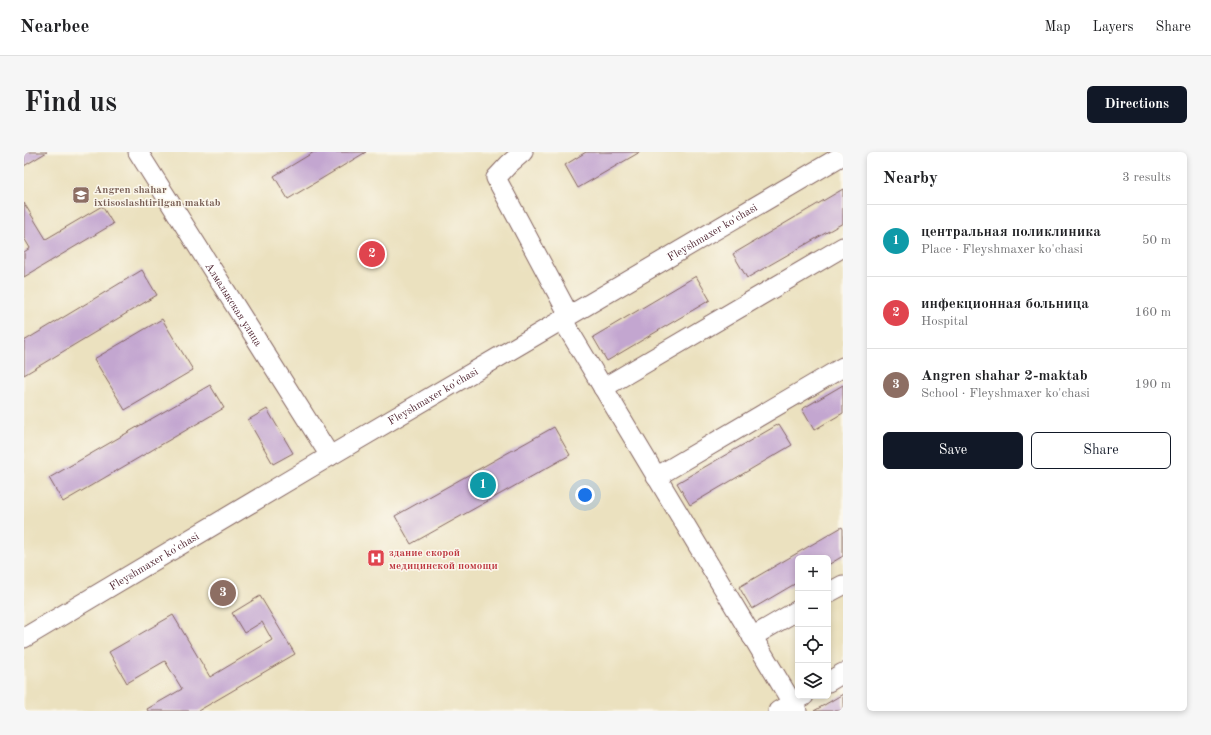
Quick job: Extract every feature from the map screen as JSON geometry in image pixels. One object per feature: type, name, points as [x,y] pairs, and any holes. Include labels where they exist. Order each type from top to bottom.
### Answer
[{"type":"street","name":"Алмалыкская улица","points":[[138,152],[330,456]]},
{"type":"street","points":[[523,152],[496,178],[603,388],[793,705]]},
{"type":"street","name":"Fleyshmaxer ko'chasi","points":[[24,638],[330,456],[843,155]]},
{"type":"street","points":[[603,388],[843,247]]},
{"type":"street","points":[[656,477],[843,367]]},
{"type":"street","points":[[831,591],[843,585]]},
{"type":"street","points":[[752,637],[795,612]]},
{"type":"street","points":[[831,680],[843,673]]},
{"type":"building","points":[[24,152],[47,152],[24,166]]},
{"type":"building","points":[[314,152],[366,152],[288,199],[274,176]]},
{"type":"building","points":[[586,152],[640,152],[578,188],[565,165]]},
{"type":"building","points":[[843,189],[843,223],[747,278],[733,254]]},
{"type":"building","points":[[24,203],[46,239],[102,206],[113,224],[24,277],[24,252],[30,248],[24,238]]},
{"type":"building","points":[[142,270],[157,295],[24,375],[24,341]]},
{"type":"building","points":[[696,276],[710,300],[607,361],[593,337]]},
{"type":"building","points":[[162,319],[193,370],[125,410],[94,359]]},
{"type":"building","points":[[210,385],[224,408],[63,502],[49,478]]},
{"type":"building","points":[[843,385],[843,413],[814,430],[802,409]]},
{"type":"building","points":[[267,409],[293,453],[273,464],[248,420]]},
{"type":"building","points":[[779,424],[792,445],[690,505],[677,483]]},
{"type":"building","points":[[554,427],[570,455],[411,544],[395,516]]},
{"type":"building","points":[[842,527],[843,556],[831,563],[831,555],[795,555],[795,584],[752,609],[739,587]]},
{"type":"building","points":[[260,596],[295,654],[198,711],[148,711],[147,709],[182,689],[165,661],[127,683],[109,652],[173,615],[210,677],[272,640],[262,622],[244,633],[232,613]]},
{"type":"building","points":[[843,694],[843,711],[814,711]]},
{"type":"place","name":"Angren shahar ixtisoslashtirilgan maktab","points":[[81,195]]},
{"type":"place","name":"инфекционная больница","points":[[372,254]]},
{"type":"place","name":"центральная поликлиника","points":[[483,485]]},
{"type":"place","name":"здание скорой медицинской помощи","points":[[376,558]]},
{"type":"place","name":"Angren shahar 2-maktab","points":[[223,593]]}]
